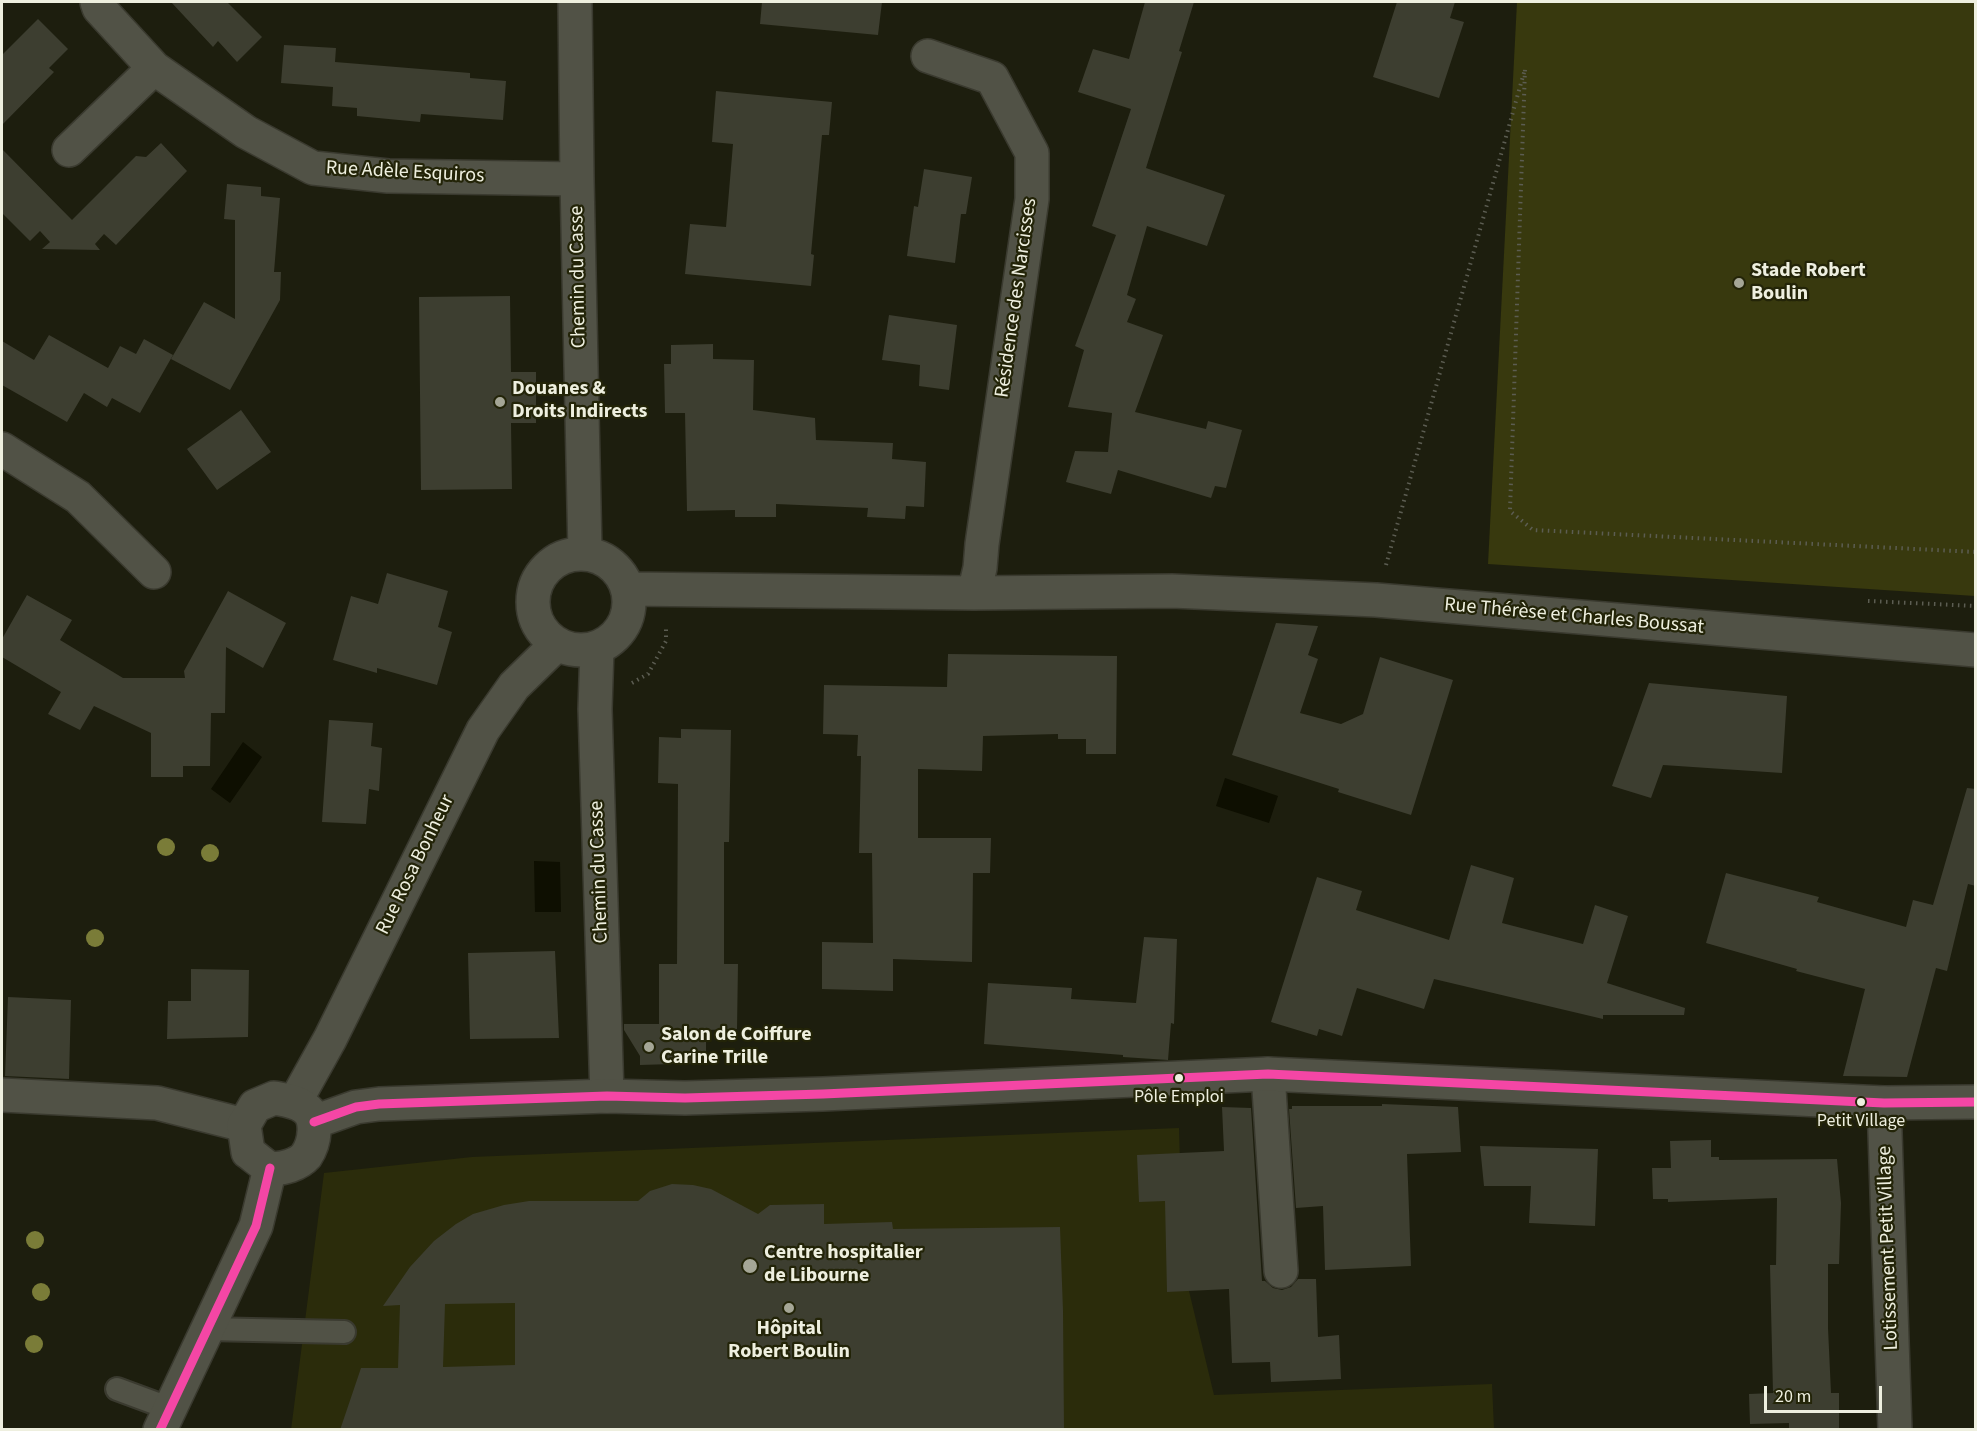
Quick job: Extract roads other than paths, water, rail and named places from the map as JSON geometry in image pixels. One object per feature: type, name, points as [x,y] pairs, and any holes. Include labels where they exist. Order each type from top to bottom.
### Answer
[{"type":"street","name":"Rue Adèle Esquiros","points":[[97,2],[99,8],[154,68],[246,132],[313,168],[388,176],[577,179]]},
{"type":"street","name":"Chemin du Casse","points":[[575,2],[585,553]]},
{"type":"street","name":"Résidence des Narcisses","points":[[928,56],[992,78],[1032,153],[1032,199],[980,568],[974,593]]},
{"type":"street","points":[[69,150],[154,68]]},
{"type":"street","points":[[2,449],[78,497],[154,572]]},
{"type":"street","points":[[585,553],[609,562],[619,571],[629,589],[628,614],[622,629],[597,648],[570,649],[557,644],[536,620],[533,604],[535,587],[543,573],[554,561],[569,555],[585,553]]},
{"type":"street","points":[[629,589],[974,593]]},
{"type":"street","name":"Rue Thérèse et Charles Boussat","points":[[974,593],[1172,591],[1376,600],[1976,650]]},
{"type":"street","name":"Rue Rosa Bonheur","points":[[305,1112],[335,1028],[483,730],[514,686],[557,644]]},
{"type":"street","name":"Chemin du Casse","points":[[597,648],[595,697],[607,1096]]},
{"type":"street","points":[[305,1112],[313,1138],[305,1156],[289,1167],[270,1168],[248,1152],[244,1125],[255,1106],[274,1098],[305,1112],[379,1104],[607,1096],[685,1098],[823,1094],[1268,1074],[1884,1102],[1976,1102]]},
{"type":"street","points":[[1268,1074],[1281,1271]]},
{"type":"street","points":[[2,1095],[157,1103],[244,1125]]},
{"type":"street","name":"Lotissement Petit Village","points":[[1884,1102],[1895,1430]]},
{"type":"street","points":[[165,1419],[256,1226],[270,1168]]},
{"type":"lane","points":[[207,1329],[344,1332]]},
{"type":"lane","points":[[117,1389],[165,1419]]},
{"type":"place","name":"Stade Robert Boulin","points":[[1739,283]]},
{"type":"place","name":"Douanes & Droits Indirects","points":[[500,402]]},
{"type":"place","name":"Salon de Coiffure Carine Trille","points":[[649,1047]]},
{"type":"place","name":"Pôle Emploi","points":[[1179,1078]]},
{"type":"place","name":"Petit Village","points":[[1861,1102]]},
{"type":"place","name":"Centre hospitalier de Libourne","points":[[750,1266]]},
{"type":"place","name":"Hôpital Robert Boulin","points":[[789,1308]]}]
